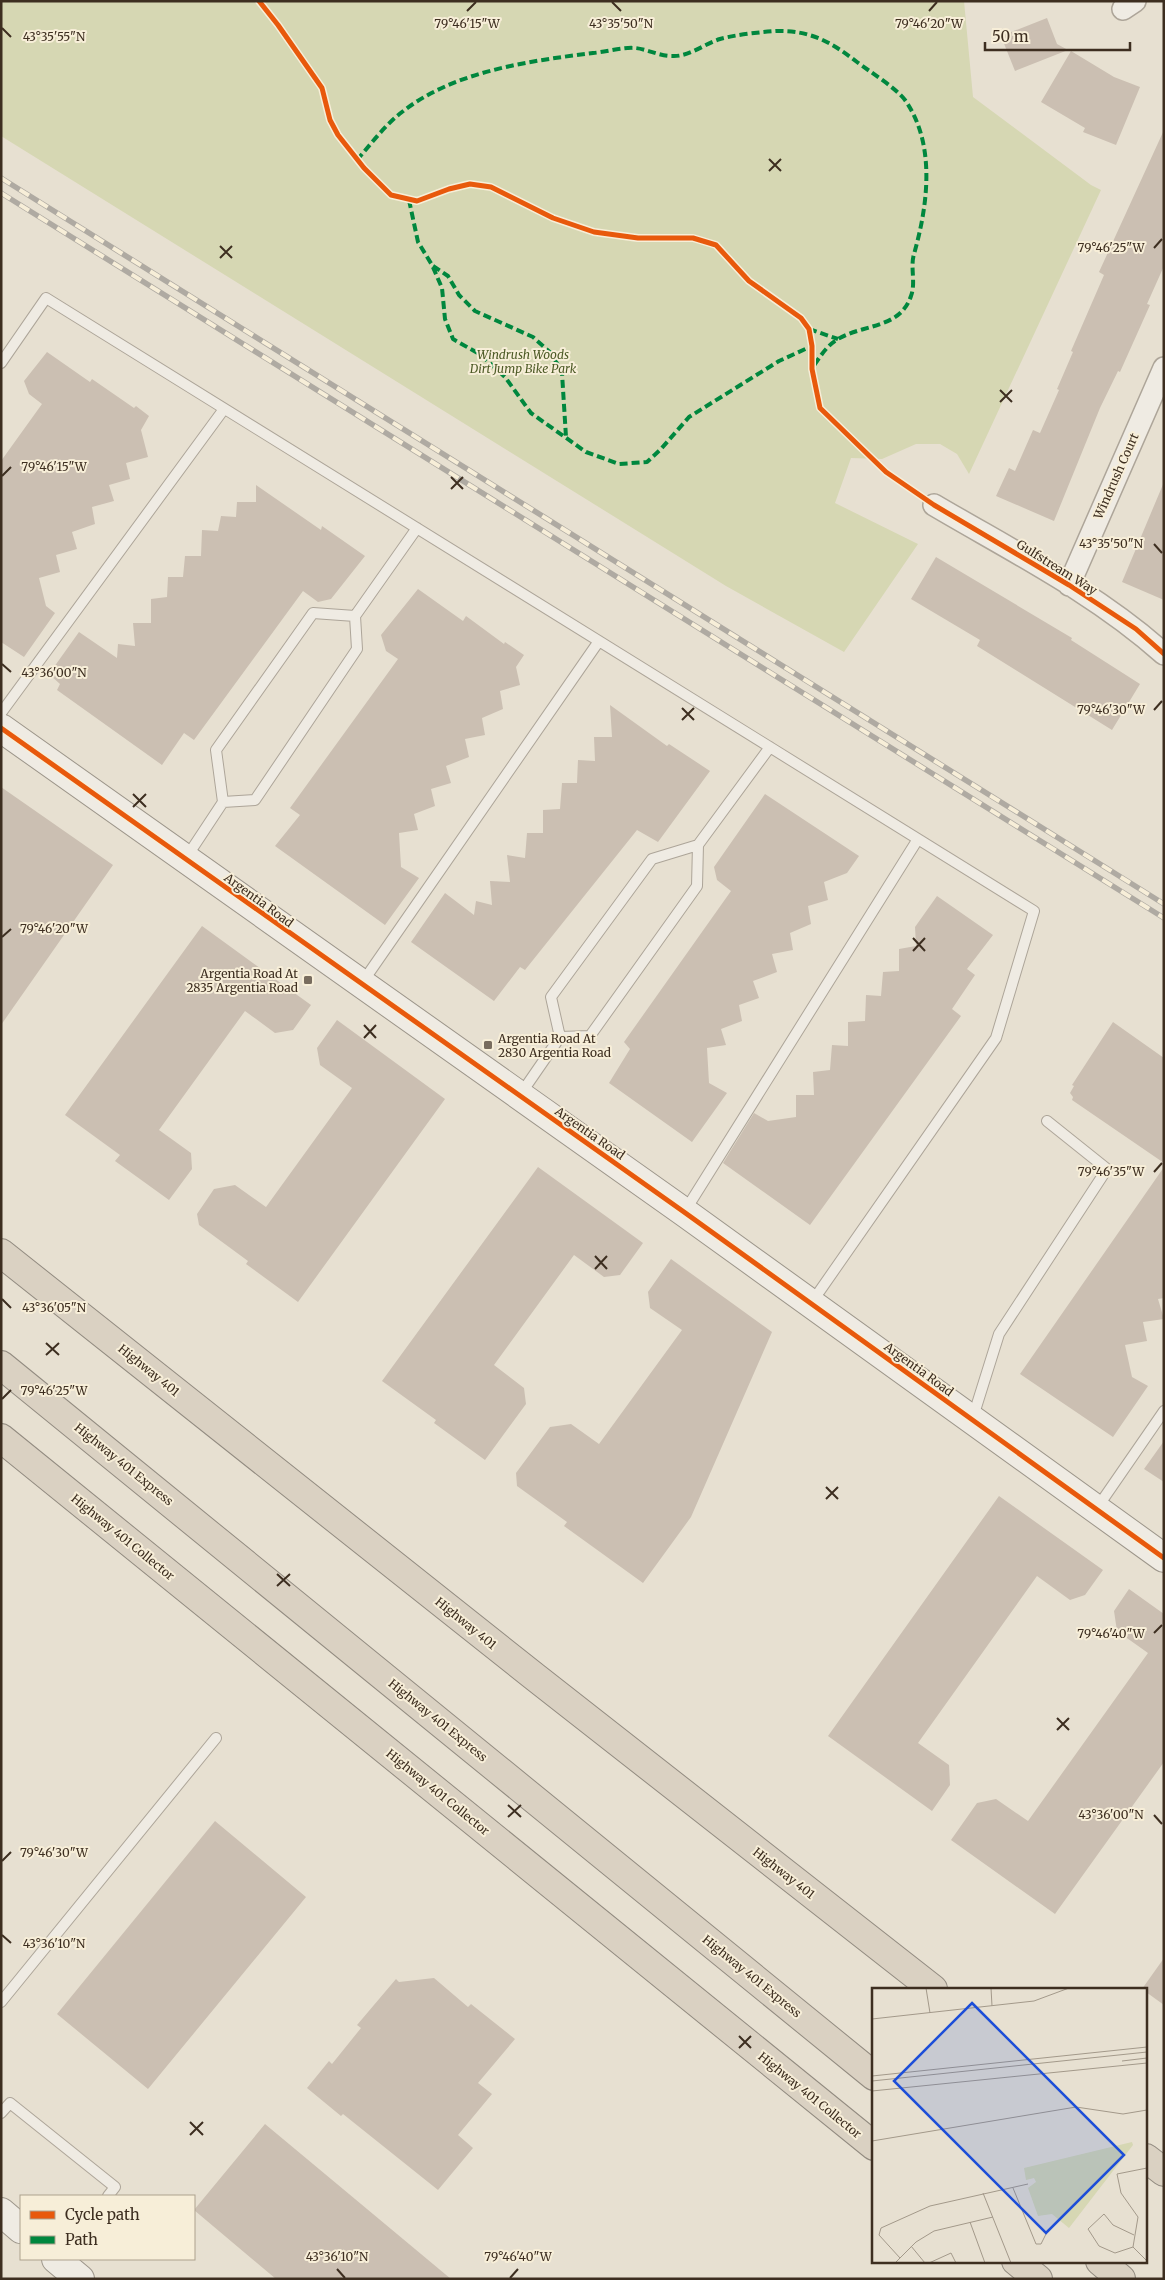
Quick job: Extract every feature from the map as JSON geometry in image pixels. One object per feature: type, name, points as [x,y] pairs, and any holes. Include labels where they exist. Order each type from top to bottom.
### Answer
[{"type":"highway","name":"Highway 401","points":[[1,1253],[534,1678],[932,1988]]},
{"type":"highway","name":"Highway 401 Express","points":[[1,1365],[872,2074]]},
{"type":"highway","name":"Highway 401 Collector","points":[[1,1438],[872,2144]]},
{"type":"highway","points":[[1148,2160],[1164,2172]]},
{"type":"highway","points":[[1017,2262],[1038,2279]]},
{"type":"highway","points":[[1101,2262],[1121,2279]]},
{"type":"street","name":"Windrush Court","points":[[1069,585],[1164,368]]},
{"type":"street","name":"Gulfstream Way","points":[[934,504],[1069,585],[1136,630],[1164,654]]},
{"type":"street","name":"Argentia Road","points":[[1,728],[684,1212],[1164,1558]]},
{"type":"street","points":[[1,2212],[20,2228]]},
{"type":"street","points":[[57,2260],[80,2279]]},
{"type":"lane","points":[[1,364],[46,298],[1034,911],[996,1038],[810,1304]]},
{"type":"lane","points":[[1,713],[224,409]]},
{"type":"lane","points":[[223,802],[255,800],[357,649],[356,616],[417,528]]},
{"type":"lane","points":[[185,860],[223,802],[216,750],[313,613],[356,616]]},
{"type":"lane","points":[[361,984],[599,641]]},
{"type":"lane","points":[[560,1037],[590,1036],[596,1028],[696,886],[698,845],[770,747]]},
{"type":"lane","points":[[684,1212],[918,839]]},
{"type":"lane","points":[[519,1096],[560,1037],[551,997],[652,859],[698,845]]},
{"type":"lane","points":[[972,1420],[999,1334],[1107,1169],[1047,1121]]},
{"type":"lane","points":[[1097,1508],[1164,1411]]},
{"type":"lane","points":[[1,2002],[216,1738]]},
{"type":"lane","points":[[1,2113],[10,2103],[115,2187],[109,2195]]},
{"type":"green space","name":"Windrush Woods Dirt Jump Bike Park","points":[[1,1],[964,1],[973,97],[1091,185],[1101,190],[969,474],[957,454],[940,444],[916,444],[882,459],[851,458],[835,503],[918,544],[844,652],[726,586],[1,136]]},
{"type":"building","points":[[1047,18],[1057,44],[1068,50],[1015,71],[1001,36]]},
{"type":"building","points":[[1071,51],[1114,77],[1140,87],[1116,145],[1083,132],[1085,128],[1041,102]]},
{"type":"building","points":[[1164,130],[1164,266],[1147,304],[1150,305],[1120,372],[1118,371],[1100,408],[1054,521],[996,496],[1009,468],[1015,471],[1033,430],[1040,433],[1059,390],[1057,389],[1073,352],[1071,351],[1104,275],[1099,272]]},
{"type":"building","points":[[47,352],[90,382],[92,379],[149,416],[141,430],[148,457],[126,463],[130,479],[109,485],[114,501],[92,507],[95,524],[72,532],[77,549],[56,555],[60,572],[39,578],[46,606],[55,613],[24,657],[1,642],[1,461],[42,404],[29,394],[24,381]]},
{"type":"building","points":[[1164,482],[1164,600],[1122,582]]},
{"type":"building","points":[[256,485],[321,530],[322,526],[365,556],[331,599],[318,602],[303,591],[194,740],[184,733],[162,765],[57,690],[60,684],[49,674],[79,632],[117,658],[118,644],[135,646],[133,623],[151,623],[151,599],[167,597],[168,577],[183,577],[185,556],[201,556],[202,530],[218,531],[221,516],[236,517],[237,502],[256,502]]},
{"type":"building","points":[[936,557],[1072,638],[1071,640],[1140,684],[1112,730],[977,646],[980,640],[911,599]]},
{"type":"building","points":[[418,589],[463,621],[466,616],[504,644],[505,642],[524,655],[516,667],[520,685],[500,691],[503,709],[482,718],[485,735],[465,739],[469,757],[446,766],[451,783],[431,789],[435,806],[414,814],[418,830],[399,833],[401,867],[419,878],[385,925],[275,846],[300,815],[290,808],[398,659],[386,651],[381,635]]},
{"type":"building","points":[[610,705],[667,746],[669,744],[710,771],[658,842],[637,830],[525,970],[520,967],[494,1001],[411,942],[445,893],[474,915],[476,901],[492,905],[490,881],[510,882],[507,855],[525,858],[527,833],[543,833],[543,810],[560,809],[562,783],[577,783],[578,760],[595,761],[594,737],[612,737]]},
{"type":"building","points":[[1,787],[113,865],[1,1025]]},
{"type":"building","points":[[765,794],[859,856],[847,873],[824,882],[828,900],[808,906],[811,924],[790,933],[793,950],[772,954],[777,972],[753,981],[759,998],[739,1005],[742,1021],[721,1029],[726,1045],[707,1048],[709,1083],[727,1093],[692,1142],[609,1083],[630,1049],[624,1042],[731,891],[717,880],[714,867]]},
{"type":"building","points":[[937,896],[993,935],[967,969],[975,975],[952,1009],[961,1016],[810,1225],[723,1163],[754,1113],[768,1121],[796,1117],[796,1095],[814,1095],[813,1072],[830,1070],[832,1045],[848,1046],[848,1022],[865,1021],[866,995],[881,996],[883,972],[899,971],[899,949],[916,946],[915,927]]},
{"type":"building","points":[[202,926],[311,1005],[293,1030],[275,1033],[245,1011],[159,1130],[191,1153],[192,1169],[169,1200],[115,1161],[120,1155],[65,1115]]},
{"type":"building","points":[[337,1020],[445,1099],[298,1302],[246,1264],[248,1261],[199,1225],[197,1214],[214,1189],[235,1185],[266,1207],[352,1088],[320,1065],[317,1048]]},
{"type":"building","points":[[1113,1022],[1164,1058],[1164,1163],[1072,1100],[1073,1097],[1070,1093],[1074,1086],[1072,1085]]},
{"type":"building","points":[[538,1167],[643,1243],[620,1275],[604,1277],[574,1255],[494,1365],[524,1388],[526,1404],[485,1460],[434,1423],[436,1420],[382,1381]]},
{"type":"building","points":[[1164,1167],[1164,1298],[1158,1299],[1164,1319],[1143,1322],[1147,1341],[1125,1345],[1132,1377],[1148,1386],[1113,1437],[1020,1374]]},
{"type":"building","points":[[671,1259],[772,1332],[691,1517],[643,1583],[564,1526],[567,1522],[517,1486],[516,1473],[550,1427],[571,1424],[599,1444],[682,1330],[650,1308],[648,1292]]},
{"type":"building","points":[[1164,1441],[1164,1482],[1144,1469]]},
{"type":"building","points":[[999,1496],[1103,1570],[1085,1595],[1070,1600],[1037,1576],[918,1743],[949,1765],[950,1785],[932,1811],[828,1736]]},
{"type":"building","points":[[1129,1589],[1164,1614],[1164,1762],[1055,1914],[951,1840],[977,1803],[996,1799],[1028,1821],[1148,1653],[1117,1631],[1114,1611]]},
{"type":"building","points":[[215,1821],[306,1897],[148,2089],[57,2014]]},
{"type":"building","points":[[1164,1958],[1164,2005],[1148,1993],[1148,1988],[1143,1988]]},
{"type":"building","points":[[434,1978],[468,2007],[471,2004],[515,2039],[478,2083],[492,2094],[458,2135],[473,2148],[438,2190],[343,2114],[341,2116],[307,2088],[329,2061],[332,2064],[361,2028],[357,2025],[396,1979],[399,1982]]},
{"type":"building","points":[[265,2124],[451,2279],[276,2279],[195,2211]]},
{"type":"railway","points":[[1,178],[1164,904]]},
{"type":"railway","points":[[1,193],[1164,918]]},
{"type":"marked path","points":[[357,160],[390,123],[402,112],[423,98],[468,77],[493,70],[518,64],[625,48],[678,56],[720,39],[762,32],[788,31],[810,35],[829,43],[889,85],[905,100],[915,117],[921,136],[925,155],[926,175],[923,215],[913,259],[913,286],[906,307],[890,320],[838,339],[827,348],[813,367]]},
{"type":"marked path","points":[[409,200],[418,242],[432,265],[442,288],[445,319],[453,339],[481,355],[505,377],[531,413],[586,452],[619,464],[647,462],[689,417],[779,361],[812,346]]},
{"type":"marked path","points":[[433,266],[448,276],[459,295],[475,311],[533,337],[552,354],[562,373],[566,437]]},
{"type":"marked path","points":[[809,329],[838,339]]},
{"type":"cycle path","points":[[259,1],[322,88],[330,120],[338,135],[364,168],[391,195],[417,201],[449,189],[470,184],[491,187],[553,218],[594,232],[638,238],[693,238],[716,245],[749,281],[801,318],[809,329],[812,346],[812,369],[820,408],[886,472],[934,505],[1069,585],[1136,629],[1164,654]]},
{"type":"cycle path","points":[[1,728],[684,1212],[1164,1558]]},
{"type":"place","name":"Argentia Road At 2835 Argentia Road","points":[[308,980]]},
{"type":"place","name":"Argentia Road At 2830 Argentia Road","points":[[488,1045]]}]
